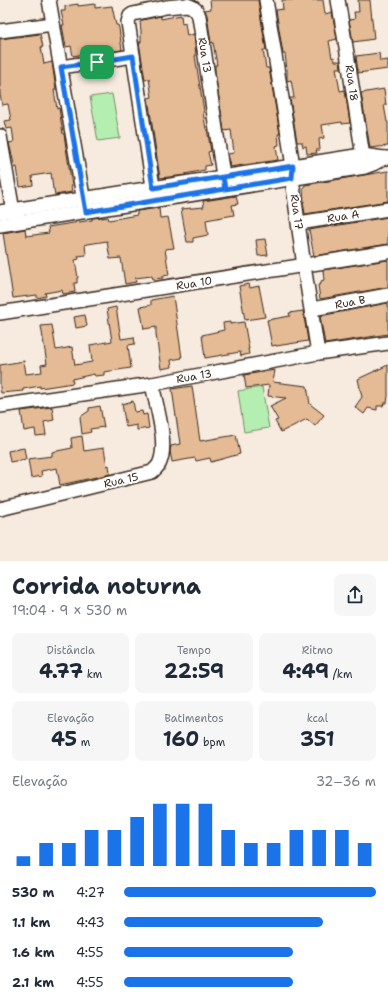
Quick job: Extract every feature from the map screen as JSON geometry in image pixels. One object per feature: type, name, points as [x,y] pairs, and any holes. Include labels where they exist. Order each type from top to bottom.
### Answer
[{"type":"street","points":[[49,0],[85,205]]},
{"type":"street","name":"Rua 17","points":[[266,0],[318,353]]},
{"type":"street","name":"Rua 18","points":[[338,0],[348,53],[364,161]]},
{"type":"street","name":"Rua 13","points":[[133,56],[128,22],[133,14],[166,7],[187,5],[196,10],[199,16],[224,183]]},
{"type":"street","points":[[0,31],[53,24]]},
{"type":"street","points":[[61,67],[133,56],[154,194]]},
{"type":"street","points":[[0,136],[6,211],[15,223]]},
{"type":"street","points":[[6,211],[85,205],[364,161],[373,164],[386,158]]},
{"type":"street","points":[[0,225],[15,223],[85,205]]},
{"type":"street","name":"Rua A","points":[[299,223],[388,209]]},
{"type":"street","name":"Rua 10","points":[[0,313],[388,252]]},
{"type":"street","name":"Rua B","points":[[312,309],[388,295]]},
{"type":"street","name":"Rua 13","points":[[0,406],[152,384],[318,353],[388,343]]},
{"type":"street","name":"Rua 15","points":[[0,509],[152,472],[160,464],[163,451],[163,437],[152,384]]},
{"type":"green space","points":[[112,94],[120,138],[98,141],[90,97]]},
{"type":"green space","points":[[262,387],[269,428],[244,432],[238,391]]},
{"type":"building","points":[[210,0],[258,0],[266,50],[263,50],[266,68],[269,68],[280,134],[278,134],[279,145],[276,146],[278,160],[230,167],[228,154],[234,153],[231,130],[224,131],[215,72],[215,65],[217,65],[205,10],[211,9]]},
{"type":"building","points":[[282,0],[323,0],[325,14],[332,12],[337,39],[329,41],[332,58],[334,57],[335,61],[340,61],[341,68],[336,68],[340,91],[345,90],[350,123],[342,124],[342,122],[322,125],[324,138],[319,139],[320,150],[316,150],[317,153],[307,154],[306,146],[303,147],[302,142],[297,142],[290,98],[294,98],[291,80],[287,81],[285,54],[283,54],[276,10],[283,9]]},
{"type":"building","points":[[358,0],[370,0],[374,39],[353,42],[349,20],[355,19],[354,12],[359,12]]},
{"type":"building","points":[[78,4],[78,6],[95,4],[95,8],[112,6],[116,25],[118,25],[119,28],[122,50],[94,54],[94,52],[73,56],[71,46],[66,47],[61,11],[65,11],[65,6]]},
{"type":"building","points":[[181,15],[182,24],[185,23],[187,36],[194,34],[195,56],[203,112],[211,151],[208,152],[211,165],[205,166],[205,170],[185,174],[186,175],[160,178],[148,98],[152,97],[149,79],[145,80],[139,42],[141,42],[140,22],[142,20],[161,16],[161,19]]},
{"type":"building","points":[[40,34],[43,47],[41,47],[44,64],[52,62],[57,109],[59,108],[72,186],[72,192],[55,195],[51,173],[32,176],[33,185],[20,187],[17,167],[15,168],[9,143],[14,142],[12,128],[6,129],[4,121],[11,120],[8,104],[2,105],[0,94],[0,39]]},
{"type":"building","points":[[379,53],[380,61],[388,60],[388,69],[358,73],[356,56]]},
{"type":"building","points":[[384,89],[386,105],[384,105],[388,122],[388,146],[370,148],[361,93]]},
{"type":"building","points":[[388,171],[388,201],[305,214],[303,188],[305,185]]},
{"type":"building","points":[[236,196],[238,204],[232,205],[234,215],[206,220],[208,235],[193,238],[193,242],[187,242],[181,209],[204,207],[203,201]]},
{"type":"building","points":[[159,208],[160,218],[168,217],[174,248],[165,249],[169,275],[163,276],[163,278],[153,279],[152,276],[135,278],[136,282],[125,284],[121,258],[110,259],[107,241],[85,245],[86,255],[78,256],[79,259],[75,260],[78,278],[77,283],[74,283],[75,292],[63,294],[62,290],[45,293],[46,296],[37,298],[37,295],[13,298],[3,233],[25,229],[26,236],[49,233],[48,227],[92,220],[92,218],[108,217],[109,220],[137,215],[137,211]]},
{"type":"building","points":[[388,217],[388,244],[314,256],[309,230]]},
{"type":"building","points":[[265,239],[268,255],[258,256],[256,240]]},
{"type":"building","points":[[388,260],[388,287],[320,299],[318,285],[324,280],[323,270]]},
{"type":"building","points":[[249,284],[250,288],[259,286],[265,317],[245,320],[239,286]]},
{"type":"building","points":[[173,296],[182,358],[171,360],[172,367],[161,369],[156,327],[144,329],[140,307],[151,305],[151,300]]},
{"type":"building","points":[[388,303],[388,334],[325,344],[320,316]]},
{"type":"building","points":[[116,307],[121,339],[134,337],[135,344],[128,345],[131,368],[104,372],[104,375],[95,376],[94,374],[72,379],[73,383],[40,388],[40,386],[23,389],[23,391],[1,393],[0,365],[24,361],[26,374],[42,372],[41,365],[47,364],[41,326],[52,325],[56,350],[72,347],[75,365],[92,362],[90,345],[112,341],[107,309]]},
{"type":"building","points":[[303,311],[308,341],[272,346],[267,320],[290,316],[289,313]]},
{"type":"building","points":[[85,315],[87,326],[76,328],[74,317]]},
{"type":"building","points":[[230,322],[230,324],[244,322],[249,354],[241,356],[240,352],[205,358],[202,335],[224,330],[223,323]]},
{"type":"building","points":[[388,365],[387,403],[384,403],[383,406],[377,406],[377,410],[368,408],[364,414],[355,407],[362,397],[358,379]]},
{"type":"building","points":[[275,370],[273,382],[307,386],[310,404],[324,415],[315,426],[307,419],[281,432],[275,421],[278,420],[270,406],[286,398],[268,396],[269,385],[246,388],[244,375]]},
{"type":"building","points":[[192,386],[200,441],[236,435],[240,454],[211,462],[210,458],[196,461],[195,458],[172,462],[170,451],[171,446],[180,444],[172,389]]},
{"type":"building","points":[[133,401],[135,412],[142,411],[143,415],[147,414],[149,428],[137,430],[137,425],[126,427],[122,404]]},
{"type":"building","points":[[100,406],[104,427],[90,429],[91,432],[82,434],[80,417],[89,411],[89,408]]},
{"type":"building","points":[[52,407],[54,420],[44,422],[46,435],[36,436],[35,429],[24,431],[21,411]]},
{"type":"building","points":[[82,436],[84,451],[104,448],[110,474],[60,485],[57,468],[41,471],[42,476],[31,478],[28,459],[52,456],[52,452],[72,448],[71,438]]},
{"type":"building","points":[[24,448],[26,459],[10,462],[8,451]]},
{"type":"route","points":[[97,62],[61,67],[86,212],[225,189],[223,177],[293,166],[292,178],[225,189],[223,177],[153,188],[133,56],[97,62]]}]
